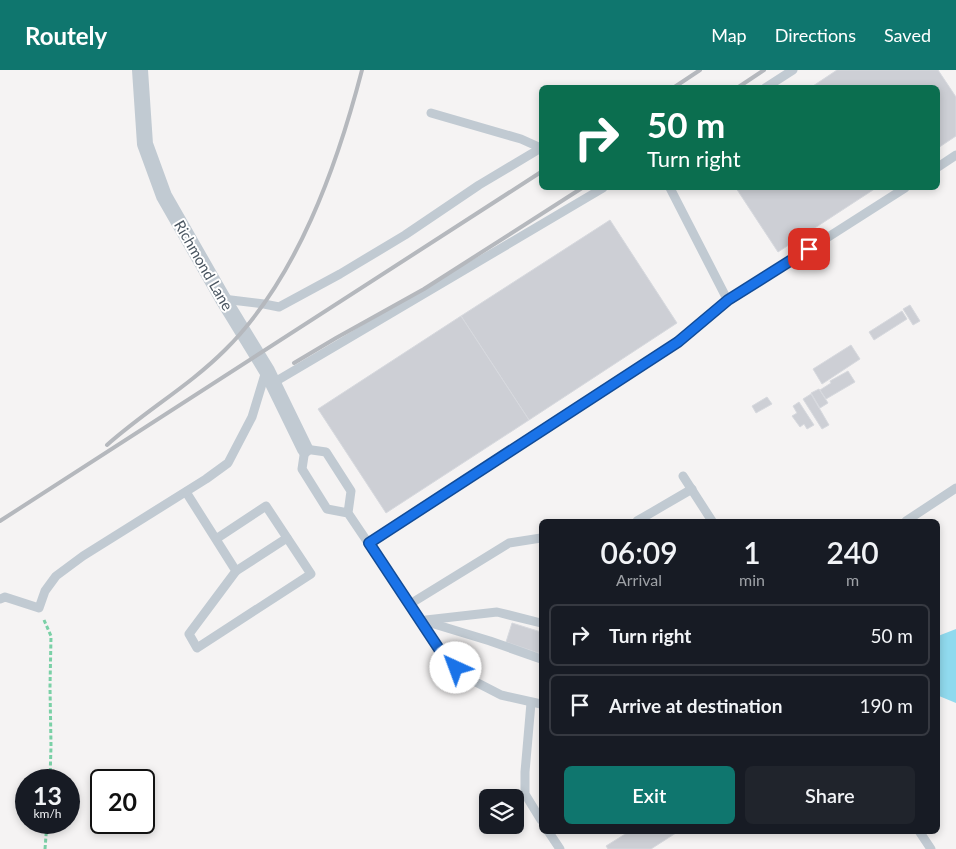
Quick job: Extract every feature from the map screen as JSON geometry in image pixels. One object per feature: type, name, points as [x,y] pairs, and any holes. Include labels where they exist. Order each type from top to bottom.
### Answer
[{"type":"street","name":"Richmond Lane","points":[[140,70],[145,144],[164,196],[270,377],[304,449]]},
{"type":"lane","points":[[770,85],[792,70]]},
{"type":"lane","points":[[431,113],[521,139],[539,147]]},
{"type":"lane","points":[[223,299],[279,307],[340,274],[405,235],[479,185],[539,149]]},
{"type":"lane","points":[[940,166],[956,155]]},
{"type":"lane","points":[[0,599],[5,597],[39,608],[45,591],[56,576],[83,556],[206,480],[228,463],[252,418],[270,377],[599,190]]},
{"type":"lane","points":[[671,190],[728,300]]},
{"type":"lane","points":[[369,543],[678,342],[728,300],[902,190]]},
{"type":"lane","points":[[348,513],[328,509],[302,469],[304,449],[326,452],[351,491],[348,513],[445,658],[468,678],[500,695],[539,704]]},
{"type":"lane","points":[[683,476],[711,519]]},
{"type":"lane","points":[[909,519],[956,488]]},
{"type":"lane","points":[[641,519],[692,490]]},
{"type":"lane","points":[[186,492],[236,571]]},
{"type":"lane","points":[[216,539],[266,506],[311,574],[198,648],[189,634],[236,571],[287,538]]},
{"type":"lane","points":[[410,604],[509,543],[539,538]]},
{"type":"lane","points":[[421,620],[497,612],[539,622]]},
{"type":"lane","points":[[421,620],[490,641],[539,659]]},
{"type":"lane","points":[[531,703],[524,772],[525,794],[539,817]]},
{"type":"lane","points":[[550,834],[560,849]]},
{"type":"lane","points":[[921,834],[931,849]]},
{"type":"path","points":[[39,608],[51,636],[50,769]]},
{"type":"path","points":[[45,849],[46,834]]},
{"type":"water","points":[[956,629],[956,703],[940,696],[940,635]]},
{"type":"building","points":[[837,70],[938,70],[956,97],[956,136],[940,147],[940,85],[814,85]]},
{"type":"building","points":[[737,190],[873,190],[778,252]]},
{"type":"building","points":[[610,220],[677,323],[529,420],[461,316]]},
{"type":"building","points":[[910,305],[920,321],[913,325],[903,309]]},
{"type":"building","points":[[902,311],[907,319],[874,340],[869,332]]},
{"type":"building","points":[[461,316],[529,420],[386,513],[318,409]]},
{"type":"building","points":[[851,345],[860,359],[822,384],[813,369]]},
{"type":"building","points":[[848,371],[855,382],[826,399],[820,390],[831,383],[830,381]]},
{"type":"building","points":[[819,389],[828,403],[820,408],[811,393]]},
{"type":"building","points":[[811,394],[829,425],[822,429],[803,399]]},
{"type":"building","points":[[767,397],[772,404],[756,413],[752,406]]},
{"type":"building","points":[[799,402],[814,425],[807,429],[804,424],[800,427],[792,416],[797,413],[793,406]]},
{"type":"building","points":[[512,623],[539,631],[539,653],[506,642]]},
{"type":"building","points":[[625,834],[674,834],[651,849],[608,849],[606,846]]},
{"type":"railway","points":[[107,445],[182,387],[225,350],[251,322],[273,290],[293,256],[327,182],[362,70]]},
{"type":"railway","points":[[678,85],[700,70]]},
{"type":"railway","points":[[742,85],[764,70]]},
{"type":"railway","points":[[0,521],[539,173]]},
{"type":"railway","points":[[294,363],[424,289],[579,190]]},
{"type":"route","points":[[456,668],[445,658],[369,543],[678,342],[728,300],[809,249]]}]
